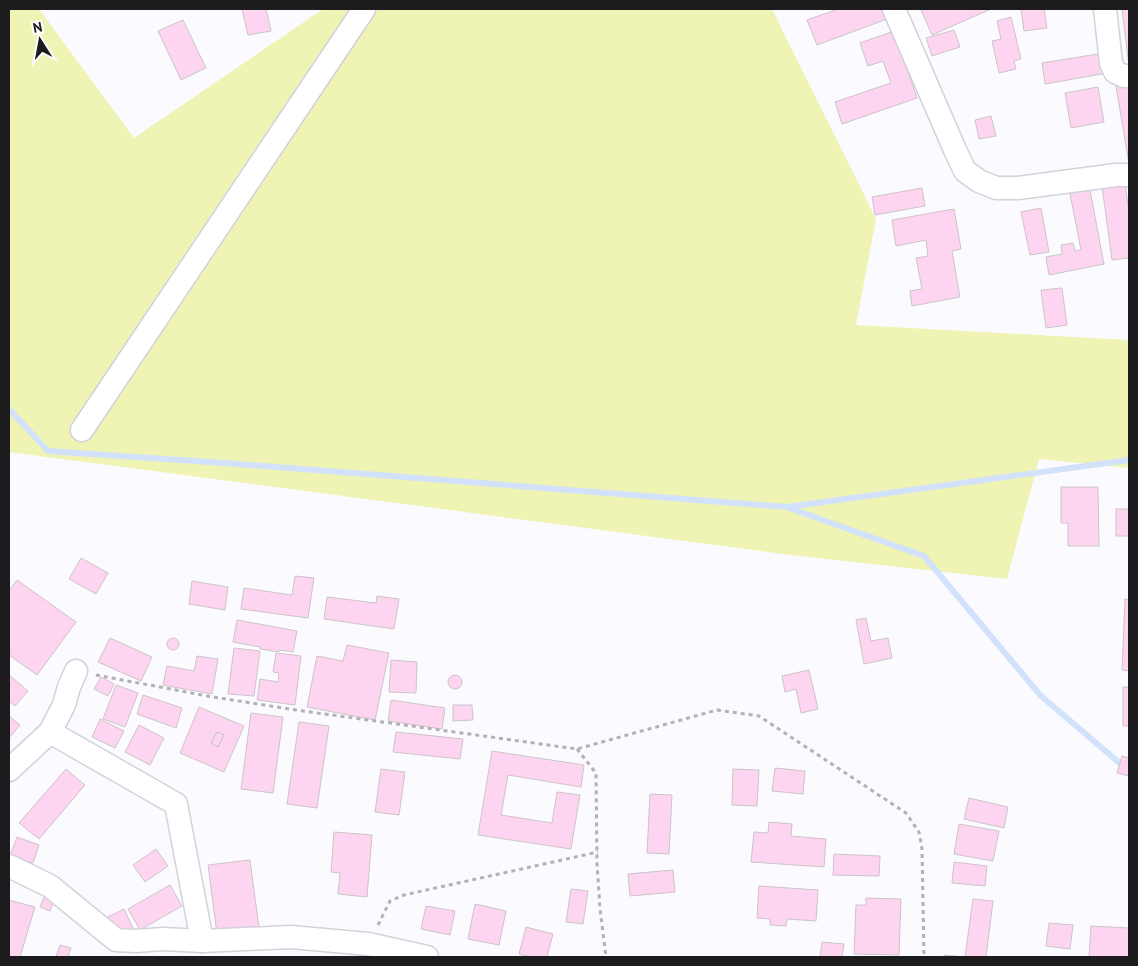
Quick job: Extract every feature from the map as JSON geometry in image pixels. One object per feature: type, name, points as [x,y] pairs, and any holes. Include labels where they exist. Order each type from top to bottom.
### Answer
[{"type":"street","points":[[82,430],[364,9]]},
{"type":"street","points":[[894,9],[965,171],[979,181],[996,188],[1018,188],[1116,175],[1129,175]]},
{"type":"street","points":[[1105,9],[1111,63],[1115,72],[1129,76]]},
{"type":"street","points":[[9,770],[50,732],[64,705],[76,671]]},
{"type":"street","points":[[50,732],[176,804],[202,941]]},
{"type":"street","points":[[9,866],[50,886],[116,940],[136,941],[163,938],[202,941],[291,937],[368,944],[427,957]]},
{"type":"path","points":[[76,671],[212,697],[577,749],[717,710],[759,716],[906,813],[919,832],[922,849],[924,957]]},
{"type":"path","points":[[577,749],[596,773],[598,852],[596,863],[606,957]]},
{"type":"path","points":[[368,944],[390,901],[404,894],[598,852]]},
{"type":"green space","points":[[9,9],[39,9],[134,138],[323,9],[772,9],[876,219],[856,325],[1129,340],[1129,468],[1039,459],[1007,579],[799,556],[9,452]]},
{"type":"building","points":[[242,9],[266,9],[271,31],[248,35]]},
{"type":"building","points":[[838,9],[884,9],[887,19],[817,45],[807,20]]},
{"type":"building","points":[[991,9],[932,35],[921,10]]},
{"type":"building","points":[[1021,9],[1044,9],[1047,28],[1024,31]]},
{"type":"building","points":[[1122,9],[1129,9],[1129,66]]},
{"type":"building","points":[[1011,17],[1021,59],[1014,61],[1016,69],[999,73],[992,41],[1001,39],[997,21]]},
{"type":"building","points":[[183,20],[206,68],[181,80],[158,31]]},
{"type":"building","points":[[954,30],[960,47],[932,56],[926,38]]},
{"type":"building","points":[[894,31],[917,98],[842,124],[835,102],[891,83],[883,61],[868,66],[860,43]]},
{"type":"building","points":[[1104,53],[1107,73],[1045,84],[1042,63]]},
{"type":"building","points":[[1129,84],[1129,164],[1116,86]]},
{"type":"building","points":[[1098,87],[1104,122],[1071,128],[1065,93]]},
{"type":"building","points":[[991,116],[996,136],[979,139],[975,120]]},
{"type":"building","points":[[1125,183],[1129,213],[1129,258],[1112,260],[1102,186]]},
{"type":"building","points":[[1089,185],[1104,264],[1049,275],[1046,257],[1062,254],[1061,245],[1073,243],[1075,251],[1081,250],[1069,189]]},
{"type":"building","points":[[922,188],[925,206],[875,215],[872,197]]},
{"type":"building","points":[[1041,208],[1049,252],[1030,255],[1021,212]]},
{"type":"building","points":[[954,209],[961,249],[952,251],[960,297],[912,306],[910,291],[922,289],[916,258],[928,256],[926,240],[896,246],[892,220]]},
{"type":"building","points":[[1062,288],[1067,325],[1046,328],[1041,290]]},
{"type":"building","points":[[1061,487],[1098,487],[1099,546],[1068,546],[1068,523],[1061,523]]},
{"type":"building","points":[[1116,509],[1129,509],[1129,536],[1116,536]]},
{"type":"building","points":[[81,558],[108,573],[96,594],[69,579]]},
{"type":"building","points":[[295,576],[314,578],[308,618],[241,609],[244,588],[292,595]]},
{"type":"building","points":[[17,580],[76,622],[37,675],[9,655],[9,591]]},
{"type":"building","points":[[192,581],[228,587],[225,610],[189,604]]},
{"type":"building","points":[[377,596],[399,599],[394,629],[324,619],[327,597],[376,603]]},
{"type":"building","points":[[1125,599],[1129,600],[1129,671],[1122,670]]},
{"type":"building","points":[[866,618],[871,641],[888,638],[892,658],[864,664],[856,620]]},
{"type":"building","points":[[237,620],[297,631],[293,652],[260,649],[260,647],[233,642]]},
{"type":"building","points":[[110,638],[152,657],[141,681],[98,662]]},
{"type":"building","points":[[171,638],[175,638],[179,644],[175,650],[171,650],[167,646],[167,642]]},
{"type":"building","points":[[347,645],[389,653],[375,720],[307,707],[317,656],[343,661]]},
{"type":"building","points":[[234,648],[260,651],[254,696],[228,694]]},
{"type":"building","points":[[276,653],[301,656],[295,705],[257,700],[260,679],[278,682],[279,673],[273,672]]},
{"type":"building","points":[[197,656],[218,659],[212,694],[163,685],[167,666],[194,671]]},
{"type":"building","points":[[391,660],[417,662],[416,693],[389,692]]},
{"type":"building","points":[[809,670],[818,709],[801,713],[796,689],[785,692],[782,676]]},
{"type":"building","points":[[9,675],[28,691],[15,706],[9,701]]},
{"type":"building","points":[[452,675],[458,675],[462,682],[458,689],[452,689],[448,685],[448,679]]},
{"type":"building","points":[[101,677],[114,684],[108,696],[94,689]]},
{"type":"building","points":[[116,685],[138,693],[125,727],[103,719]]},
{"type":"building","points":[[1123,687],[1129,687],[1129,726],[1123,726]]},
{"type":"building","points":[[143,695],[182,708],[176,728],[137,714]]},
{"type":"building","points":[[391,700],[445,708],[442,729],[388,721]]},
{"type":"building","points":[[453,705],[472,705],[473,720],[453,721]]},
{"type":"building","points":[[199,707],[244,726],[224,772],[180,753]],"holes":[[[217,732],[224,735],[218,747],[211,743]]]},
{"type":"building","points":[[251,713],[283,717],[273,793],[241,789]]},
{"type":"building","points":[[9,716],[20,725],[9,738]]},
{"type":"building","points":[[100,719],[124,731],[115,748],[92,737]]},
{"type":"building","points":[[299,722],[329,726],[317,808],[287,804]]},
{"type":"building","points":[[139,725],[164,738],[150,765],[125,752]]},
{"type":"building","points":[[217,732],[224,735],[218,747],[211,743]]},
{"type":"building","points":[[396,732],[463,739],[460,759],[393,752]]},
{"type":"building","points":[[492,751],[584,765],[581,787],[508,775],[501,815],[552,823],[557,792],[580,795],[571,849],[478,835]]},
{"type":"building","points":[[1122,756],[1129,758],[1129,776],[1117,773]]},
{"type":"building","points":[[775,768],[805,771],[803,794],[772,791]]},
{"type":"building","points":[[66,769],[85,785],[39,839],[19,823]]},
{"type":"building","points":[[381,769],[405,772],[399,815],[375,812]]},
{"type":"building","points":[[733,769],[759,770],[757,806],[732,805]]},
{"type":"building","points":[[650,794],[672,795],[669,854],[647,853]]},
{"type":"building","points":[[969,798],[1008,807],[1004,828],[964,819]]},
{"type":"building","points":[[769,822],[792,824],[791,836],[826,839],[824,867],[751,862],[754,832],[768,833]]},
{"type":"building","points":[[959,824],[999,831],[993,861],[954,854]]},
{"type":"building","points":[[334,832],[372,835],[367,897],[338,894],[340,873],[331,872]]},
{"type":"building","points":[[17,837],[39,845],[33,863],[10,856]]},
{"type":"building","points":[[156,849],[168,866],[145,882],[133,865]]},
{"type":"building","points":[[834,854],[880,856],[879,876],[833,875]]},
{"type":"building","points":[[250,860],[259,928],[217,934],[208,865]]},
{"type":"building","points":[[954,862],[987,866],[985,886],[952,883]]},
{"type":"building","points":[[673,870],[675,892],[630,896],[628,874]]},
{"type":"building","points":[[170,885],[182,906],[140,930],[128,909]]},
{"type":"building","points":[[759,886],[818,890],[816,921],[787,919],[786,926],[770,925],[770,919],[757,918]]},
{"type":"building","points":[[571,889],[588,891],[583,924],[566,922]]},
{"type":"building","points":[[45,895],[55,898],[50,911],[40,907]]},
{"type":"building","points":[[866,898],[901,899],[899,955],[854,954],[856,905],[866,905]]},
{"type":"building","points":[[973,899],[993,901],[986,957],[965,957]]},
{"type":"building","points":[[9,900],[35,907],[20,957],[9,957]]},
{"type":"building","points":[[475,904],[506,911],[499,945],[468,939]]},
{"type":"building","points":[[426,906],[455,911],[450,935],[421,929]]},
{"type":"building","points":[[124,909],[134,930],[116,939],[106,918]]},
{"type":"building","points":[[1049,923],[1073,925],[1070,949],[1046,946]]},
{"type":"building","points":[[1091,926],[1129,928],[1129,957],[1089,957]]},
{"type":"building","points":[[526,927],[553,934],[547,957],[532,957],[519,954]]},
{"type":"building","points":[[822,942],[844,944],[842,957],[820,957]]},
{"type":"building","points":[[60,945],[71,948],[68,957],[56,957]]},
{"type":"building","points":[[944,955],[965,957],[944,957]]},
{"type":"waterway","points":[[9,409],[48,451],[787,507],[1129,460]]},
{"type":"waterway","points":[[789,508],[924,556],[1041,696],[1129,771]]}]
